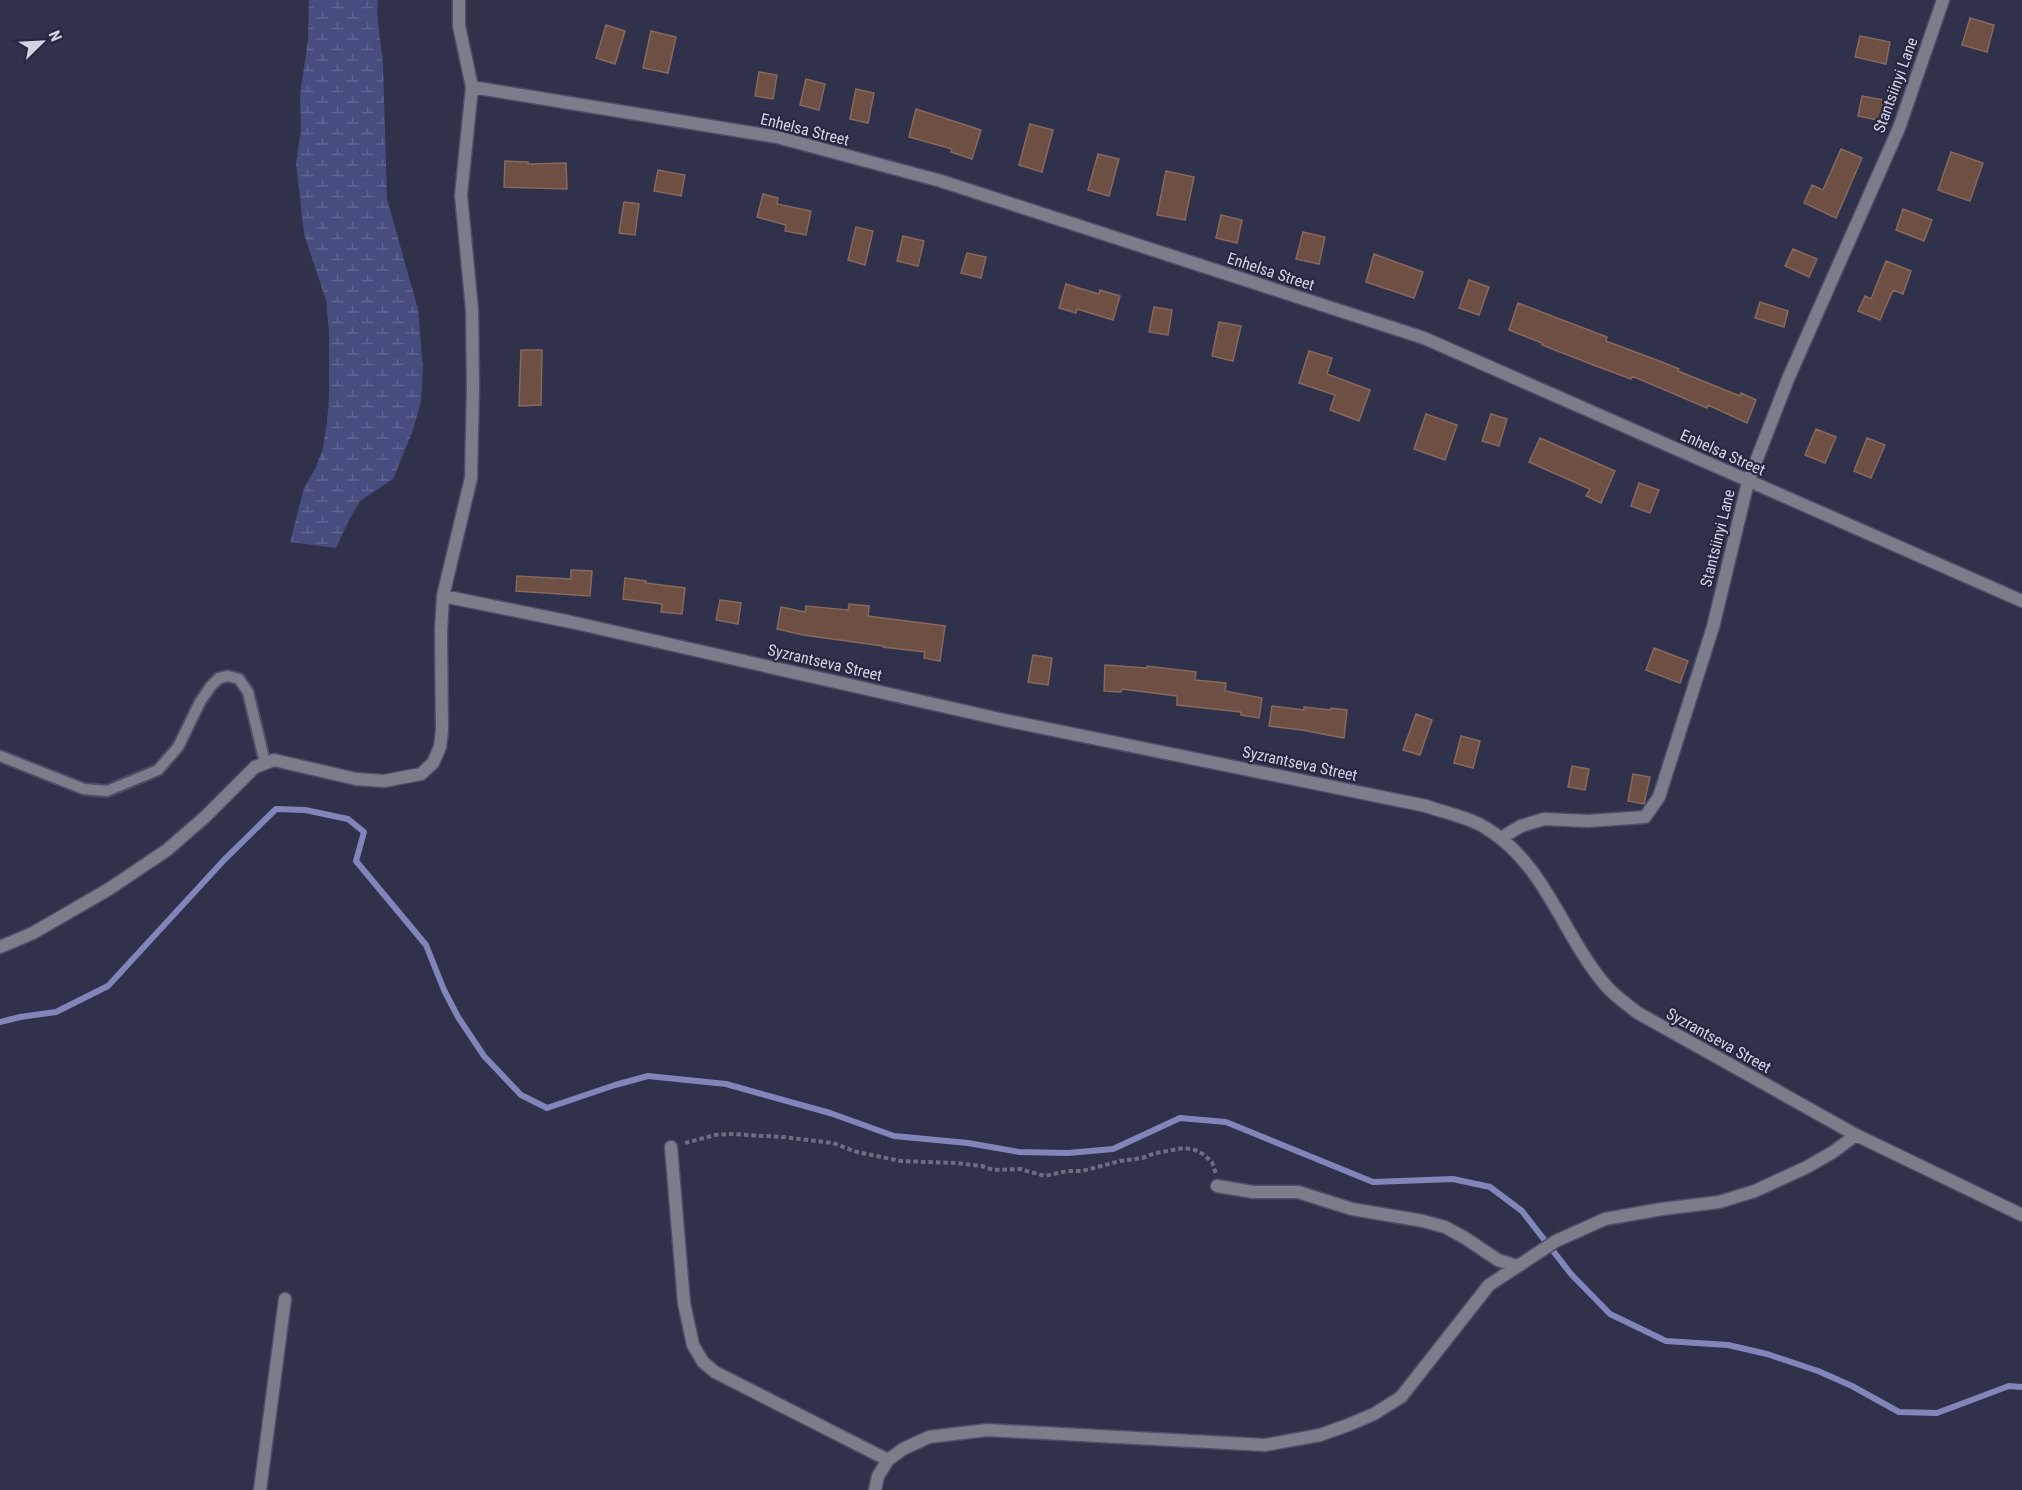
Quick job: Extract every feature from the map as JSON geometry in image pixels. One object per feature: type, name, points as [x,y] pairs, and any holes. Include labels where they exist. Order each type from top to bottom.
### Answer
[{"type":"street","points":[[0,947],[33,933],[109,889],[167,850],[205,817],[255,767],[274,760],[356,779],[384,781],[421,774],[433,763],[440,747],[443,705],[441,632],[443,596],[471,478],[472,310],[461,195],[472,87],[459,26],[459,0]]},
{"type":"street","name":"Stantsiinyi Lane","points":[[1501,838],[1521,826],[1544,819],[1588,821],[1645,817],[1659,797],[1713,627],[1748,482],[1788,379],[1899,128],[1943,0]]},
{"type":"street","name":"Enhelsa Street","points":[[472,87],[777,137],[941,181],[1424,338],[2022,602]]},
{"type":"street","name":"Syzrantseva Street","points":[[443,596],[571,622],[1004,720],[1426,806],[1484,826],[1501,838],[1519,856],[1549,894],[1581,951],[1607,988],[1638,1013],[1856,1135],[2022,1215]]},
{"type":"street","points":[[875,1490],[878,1476],[888,1460],[903,1449],[929,1437],[987,1430],[1265,1445],[1320,1435],[1374,1414],[1401,1397],[1489,1285],[1556,1241],[1605,1219],[1719,1202],[1755,1191],[1807,1167],[1856,1135]]},
{"type":"street","points":[[671,1147],[684,1303],[693,1345],[703,1362],[715,1372],[888,1460]]},
{"type":"street","points":[[1217,1186],[1253,1192],[1298,1192],[1352,1209],[1423,1221],[1444,1227],[1498,1260],[1517,1266]]},
{"type":"street","points":[[260,1490],[285,1299]]},
{"type":"lane","points":[[0,756],[84,789],[107,791],[158,770],[178,747],[200,702],[211,686],[219,678],[228,676],[239,679],[248,692],[265,763]]},
{"type":"path","points":[[671,1147],[715,1135],[754,1134],[833,1143],[863,1154],[901,1161],[956,1162],[993,1170],[1020,1169],[1045,1176],[1067,1171],[1082,1171],[1120,1161],[1143,1158],[1156,1152],[1184,1148],[1195,1150],[1212,1162],[1217,1186]]},
{"type":"green space","points":[[309,0],[378,0],[377,14],[383,64],[387,199],[418,309],[423,368],[421,401],[413,430],[393,479],[360,501],[336,548],[290,542],[304,488],[316,467],[323,448],[329,397],[329,331],[326,300],[304,234],[296,163],[301,130],[300,95],[308,40]]},
{"type":"building","points":[[1970,18],[1994,25],[1987,52],[1962,45]]},
{"type":"building","points":[[606,25],[625,31],[615,64],[596,58]]},
{"type":"building","points":[[651,31],[676,37],[668,73],[643,68]]},
{"type":"building","points":[[1860,36],[1890,42],[1886,64],[1855,57]]},
{"type":"building","points":[[759,72],[777,75],[773,99],[755,96]]},
{"type":"building","points":[[806,79],[825,84],[819,110],[800,105]]},
{"type":"building","points":[[856,89],[874,93],[868,123],[850,119]]},
{"type":"building","points":[[1862,96],[1890,101],[1887,122],[1858,116]]},
{"type":"building","points":[[916,109],[981,130],[972,159],[951,152],[952,149],[909,137]]},
{"type":"building","points":[[1030,124],[1053,130],[1042,172],[1019,165]]},
{"type":"building","points":[[1841,149],[1862,158],[1836,218],[1804,203],[1812,185],[1823,190]]},
{"type":"building","points":[[1951,152],[1983,163],[1970,201],[1938,190]]},
{"type":"building","points":[[1098,154],[1119,159],[1109,196],[1088,190]]},
{"type":"building","points":[[505,161],[528,162],[528,164],[566,163],[567,189],[504,187]]},
{"type":"building","points":[[658,170],[685,175],[681,196],[654,191]]},
{"type":"building","points":[[1166,171],[1194,177],[1185,220],[1157,215]]},
{"type":"building","points":[[763,194],[778,198],[777,204],[811,211],[806,235],[785,231],[786,225],[757,217]]},
{"type":"building","points":[[624,202],[639,204],[635,235],[619,233]]},
{"type":"building","points":[[1903,209],[1932,220],[1924,241],[1896,230]]},
{"type":"building","points":[[1221,215],[1242,220],[1237,243],[1216,238]]},
{"type":"building","points":[[856,227],[873,231],[865,265],[848,260]]},
{"type":"building","points":[[1303,232],[1325,237],[1319,264],[1296,259]]},
{"type":"building","points":[[903,236],[924,241],[918,266],[897,261]]},
{"type":"building","points":[[1793,249],[1817,259],[1809,277],[1785,266]]},
{"type":"building","points":[[967,253],[986,257],[981,278],[961,273]]},
{"type":"building","points":[[1374,254],[1423,272],[1414,298],[1366,282]]},
{"type":"building","points":[[1886,261],[1911,271],[1903,294],[1893,290],[1880,320],[1858,311],[1865,296],[1871,299]]},
{"type":"building","points":[[1469,280],[1489,287],[1479,315],[1459,308]]},
{"type":"building","points":[[1066,284],[1099,294],[1100,290],[1120,296],[1113,320],[1077,309],[1076,313],[1059,308]]},
{"type":"building","points":[[1760,302],[1788,311],[1784,327],[1755,318]]},
{"type":"building","points":[[1518,303],[1607,337],[1606,341],[1679,369],[1678,371],[1740,396],[1741,393],[1756,400],[1747,423],[1708,405],[1707,408],[1632,376],[1631,379],[1596,366],[1509,330]]},
{"type":"building","points":[[1154,307],[1172,310],[1168,335],[1149,332]]},
{"type":"building","points":[[1219,322],[1241,326],[1233,361],[1212,356]]},
{"type":"building","points":[[521,350],[542,350],[541,405],[519,406]]},
{"type":"building","points":[[1309,351],[1332,358],[1327,374],[1370,390],[1359,421],[1330,410],[1335,395],[1299,383]]},
{"type":"building","points":[[1426,414],[1457,425],[1445,460],[1414,449]]},
{"type":"building","points":[[1491,414],[1507,419],[1499,446],[1482,441]]},
{"type":"building","points":[[1816,429],[1836,437],[1825,463],[1805,455]]},
{"type":"building","points":[[1540,438],[1615,471],[1601,503],[1586,496],[1590,489],[1529,462]]},
{"type":"building","points":[[1867,438],[1885,445],[1871,478],[1854,471]]},
{"type":"building","points":[[1639,483],[1659,490],[1650,513],[1631,506]]},
{"type":"building","points":[[571,570],[592,571],[590,596],[516,591],[517,576],[571,579]]},
{"type":"building","points":[[625,578],[685,588],[682,614],[661,612],[662,604],[623,599]]},
{"type":"building","points":[[720,600],[741,603],[738,624],[716,620]]},
{"type":"building","points":[[849,604],[869,606],[868,616],[945,626],[940,661],[924,658],[925,652],[803,635],[777,629],[781,607],[805,612],[806,606],[848,610]]},
{"type":"building","points":[[1654,648],[1688,661],[1680,683],[1646,670]]},
{"type":"building","points":[[1033,655],[1052,658],[1048,685],[1028,682]]},
{"type":"building","points":[[1105,665],[1147,668],[1147,666],[1196,672],[1195,680],[1226,683],[1225,691],[1262,698],[1259,718],[1241,715],[1241,712],[1177,705],[1177,696],[1122,689],[1121,692],[1104,691]]},
{"type":"building","points":[[1272,706],[1304,710],[1304,707],[1347,710],[1344,738],[1269,726]]},
{"type":"building","points":[[1416,714],[1432,720],[1420,755],[1403,750]]},
{"type":"building","points":[[1461,736],[1480,741],[1473,768],[1454,763]]},
{"type":"building","points":[[1572,766],[1589,769],[1585,790],[1568,787]]},
{"type":"building","points":[[1633,774],[1650,777],[1644,804],[1628,801]]},
{"type":"waterway","points":[[0,1022],[56,1012],[108,986],[224,860],[276,809],[305,810],[348,819],[364,832],[356,861],[426,945],[444,990],[458,1017],[484,1056],[521,1095],[547,1108],[648,1076],[726,1084],[830,1113],[894,1136],[968,1143],[1019,1152],[1068,1153],[1113,1149],[1180,1118],[1226,1122],[1373,1182],[1453,1179],[1490,1187],[1522,1211],[1571,1274],[1610,1314],[1666,1341],[1728,1345],[1767,1354],[1818,1371],[1852,1386],[1899,1412],[1937,1413],[2009,1386],[2022,1387]]}]
